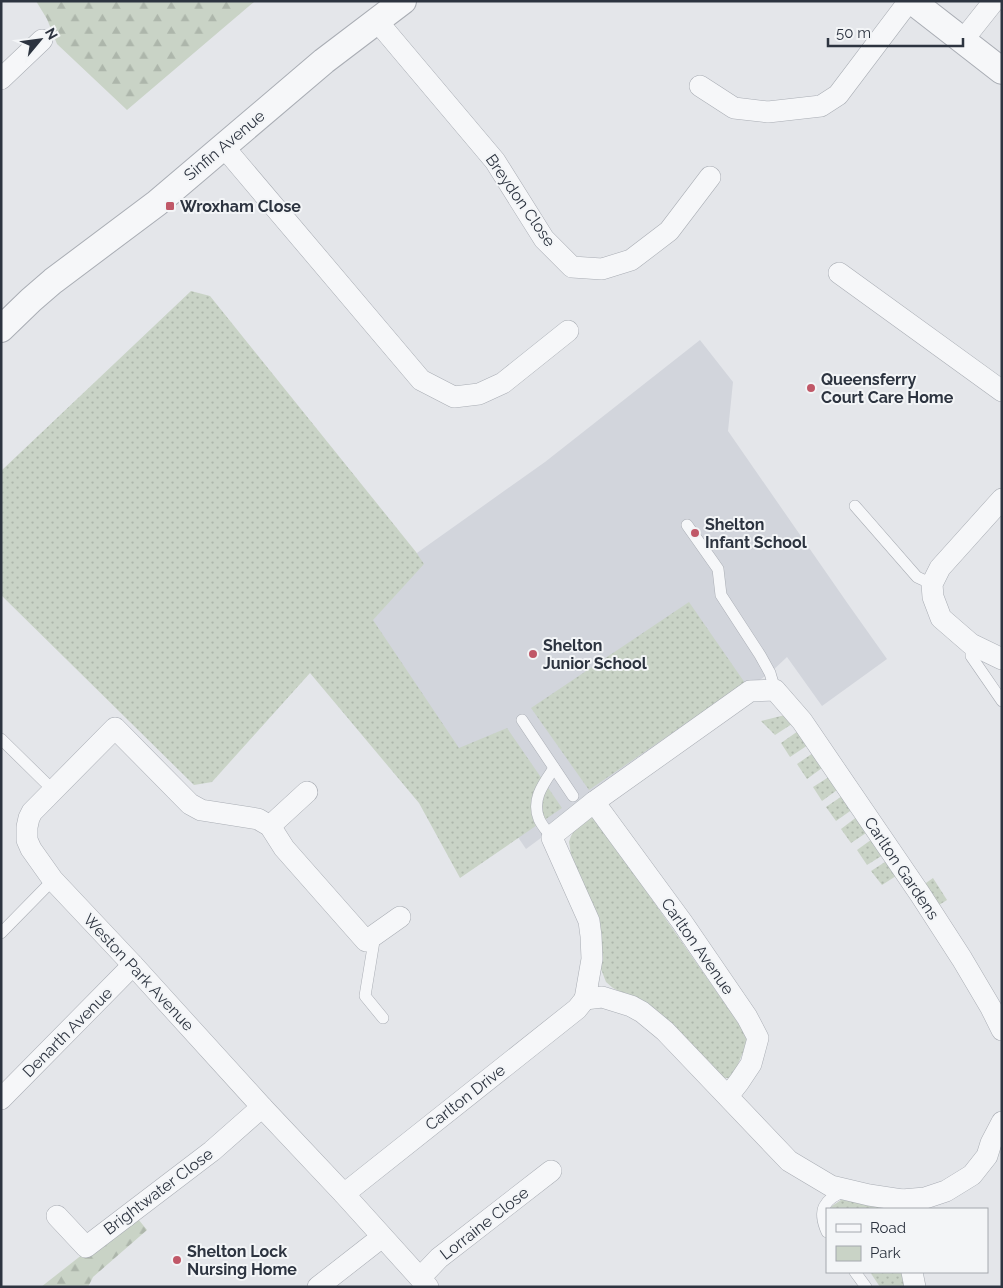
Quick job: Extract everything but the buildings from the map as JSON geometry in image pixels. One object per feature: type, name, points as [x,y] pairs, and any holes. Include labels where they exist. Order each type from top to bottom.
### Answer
[{"type":"street","name":"Sinfin Avenue","points":[[1,329],[53,281],[156,203],[324,61],[403,1]]},
{"type":"street","points":[[700,86],[734,108],[768,112],[821,106],[838,95],[911,1],[1002,71]]},
{"type":"street","points":[[963,40],[994,1]]},
{"type":"street","name":"Breydon Close","points":[[377,21],[495,161],[544,239],[572,267],[602,269],[631,260],[669,230],[710,177]]},
{"type":"street","points":[[1,79],[42,40]]},
{"type":"street","points":[[223,146],[421,380],[454,397],[479,394],[503,384],[568,331]]},
{"type":"street","points":[[839,273],[1002,391]]},
{"type":"street","points":[[1002,499],[940,568],[932,584],[941,618],[971,644],[1002,659]]},
{"type":"street","points":[[775,690],[750,691],[594,802],[554,834],[552,838],[589,921],[592,959],[585,999],[602,997],[631,1006],[642,1012],[665,1031],[789,1161],[831,1186],[903,1204],[946,1191],[972,1175],[986,1156],[1002,1122]]},
{"type":"street","name":"Carlton Gardens","points":[[775,690],[808,728],[960,954],[1002,1030]]},
{"type":"street","name":"Weston Park Avenue","points":[[270,826],[258,819],[201,810],[190,804],[115,728],[32,812],[26,832],[31,849],[53,880],[424,1282]]},
{"type":"street","points":[[307,792],[270,826],[284,848],[366,942],[400,917]]},
{"type":"street","name":"Carlton Avenue","points":[[594,802],[682,922],[747,1017],[758,1038],[751,1064],[740,1082],[728,1096]]},
{"type":"street","name":"Denarth Avenue","points":[[1,1099],[133,965]]},
{"type":"street","name":"Carlton Drive","points":[[344,1194],[577,1009],[585,999]]},
{"type":"street","name":"Brightwater Close","points":[[57,1216],[86,1247],[212,1151],[262,1107]]},
{"type":"street","name":"Lorraine Close","points":[[424,1282],[439,1258],[551,1171]]},
{"type":"street","points":[[318,1287],[382,1236]]},
{"type":"street","points":[[912,1273],[915,1287]]},
{"type":"lane","points":[[855,506],[917,577],[932,584]]},
{"type":"lane","points":[[687,525],[718,569],[721,595],[770,672],[775,690]]},
{"type":"lane","points":[[971,644],[971,656],[1002,701]]},
{"type":"lane","points":[[522,720],[573,796]]},
{"type":"lane","points":[[1,739],[53,790]]},
{"type":"lane","points":[[552,838],[539,819],[536,805],[540,790],[554,768]]},
{"type":"lane","points":[[1,933],[53,880]]},
{"type":"lane","points":[[375,935],[366,996],[383,1018]]},
{"type":"lane","points":[[826,1230],[822,1220],[826,1202],[834,1195],[849,1189]]},
{"type":"lane","points":[[856,1273],[866,1287]]},
{"type":"shaded area","points":[[700,340],[733,382],[728,431],[887,659],[822,706],[787,657],[770,673],[711,712],[526,849],[355,597],[545,462]]},
{"type":"green space","points":[[36,1],[255,1],[127,110],[57,44],[47,19]]},
{"type":"green space","points":[[191,291],[210,296],[424,564],[373,620],[459,748],[507,728],[562,808],[460,878],[419,803],[310,673],[212,782],[194,785],[1,595],[1,471]]},
{"type":"green space","points":[[689,602],[745,683],[589,790],[531,708]]},
{"type":"green space","points":[[789,714],[795,722],[775,735],[761,721]]},
{"type":"green space","points":[[801,729],[811,743],[790,757],[781,743]]},
{"type":"green space","points":[[816,751],[822,768],[807,779],[797,764]]},
{"type":"green space","points":[[832,775],[837,790],[822,801],[813,787]]},
{"type":"green space","points":[[845,794],[853,809],[836,821],[826,807]]},
{"type":"green space","points":[[595,815],[746,1034],[748,1040],[734,1074],[729,1078],[724,1078],[634,999],[606,982],[601,969],[601,949],[572,861],[569,842],[575,829]]},
{"type":"green space","points":[[858,816],[866,833],[851,843],[841,829]]},
{"type":"green space","points":[[875,837],[883,855],[867,865],[857,850]]},
{"type":"green space","points":[[889,861],[896,876],[882,885],[871,871]]},
{"type":"green space","points":[[933,878],[947,900],[939,905],[924,888],[926,883]]},
{"type":"green space","points":[[844,1198],[889,1208],[831,1208]]},
{"type":"green space","points":[[134,1214],[147,1230],[93,1277],[88,1287],[41,1287]]},
{"type":"green space","points":[[871,1273],[904,1273],[907,1287],[880,1287]]},
{"type":"place","name":"Wroxham Close","points":[[170,206]]},
{"type":"place","name":"Queensferry Court Care Home","points":[[811,388]]},
{"type":"place","name":"Shelton Infant School","points":[[695,533]]},
{"type":"place","name":"Shelton Junior School","points":[[533,654]]},
{"type":"place","name":"Shelton Lock Nursing Home","points":[[177,1260]]}]
